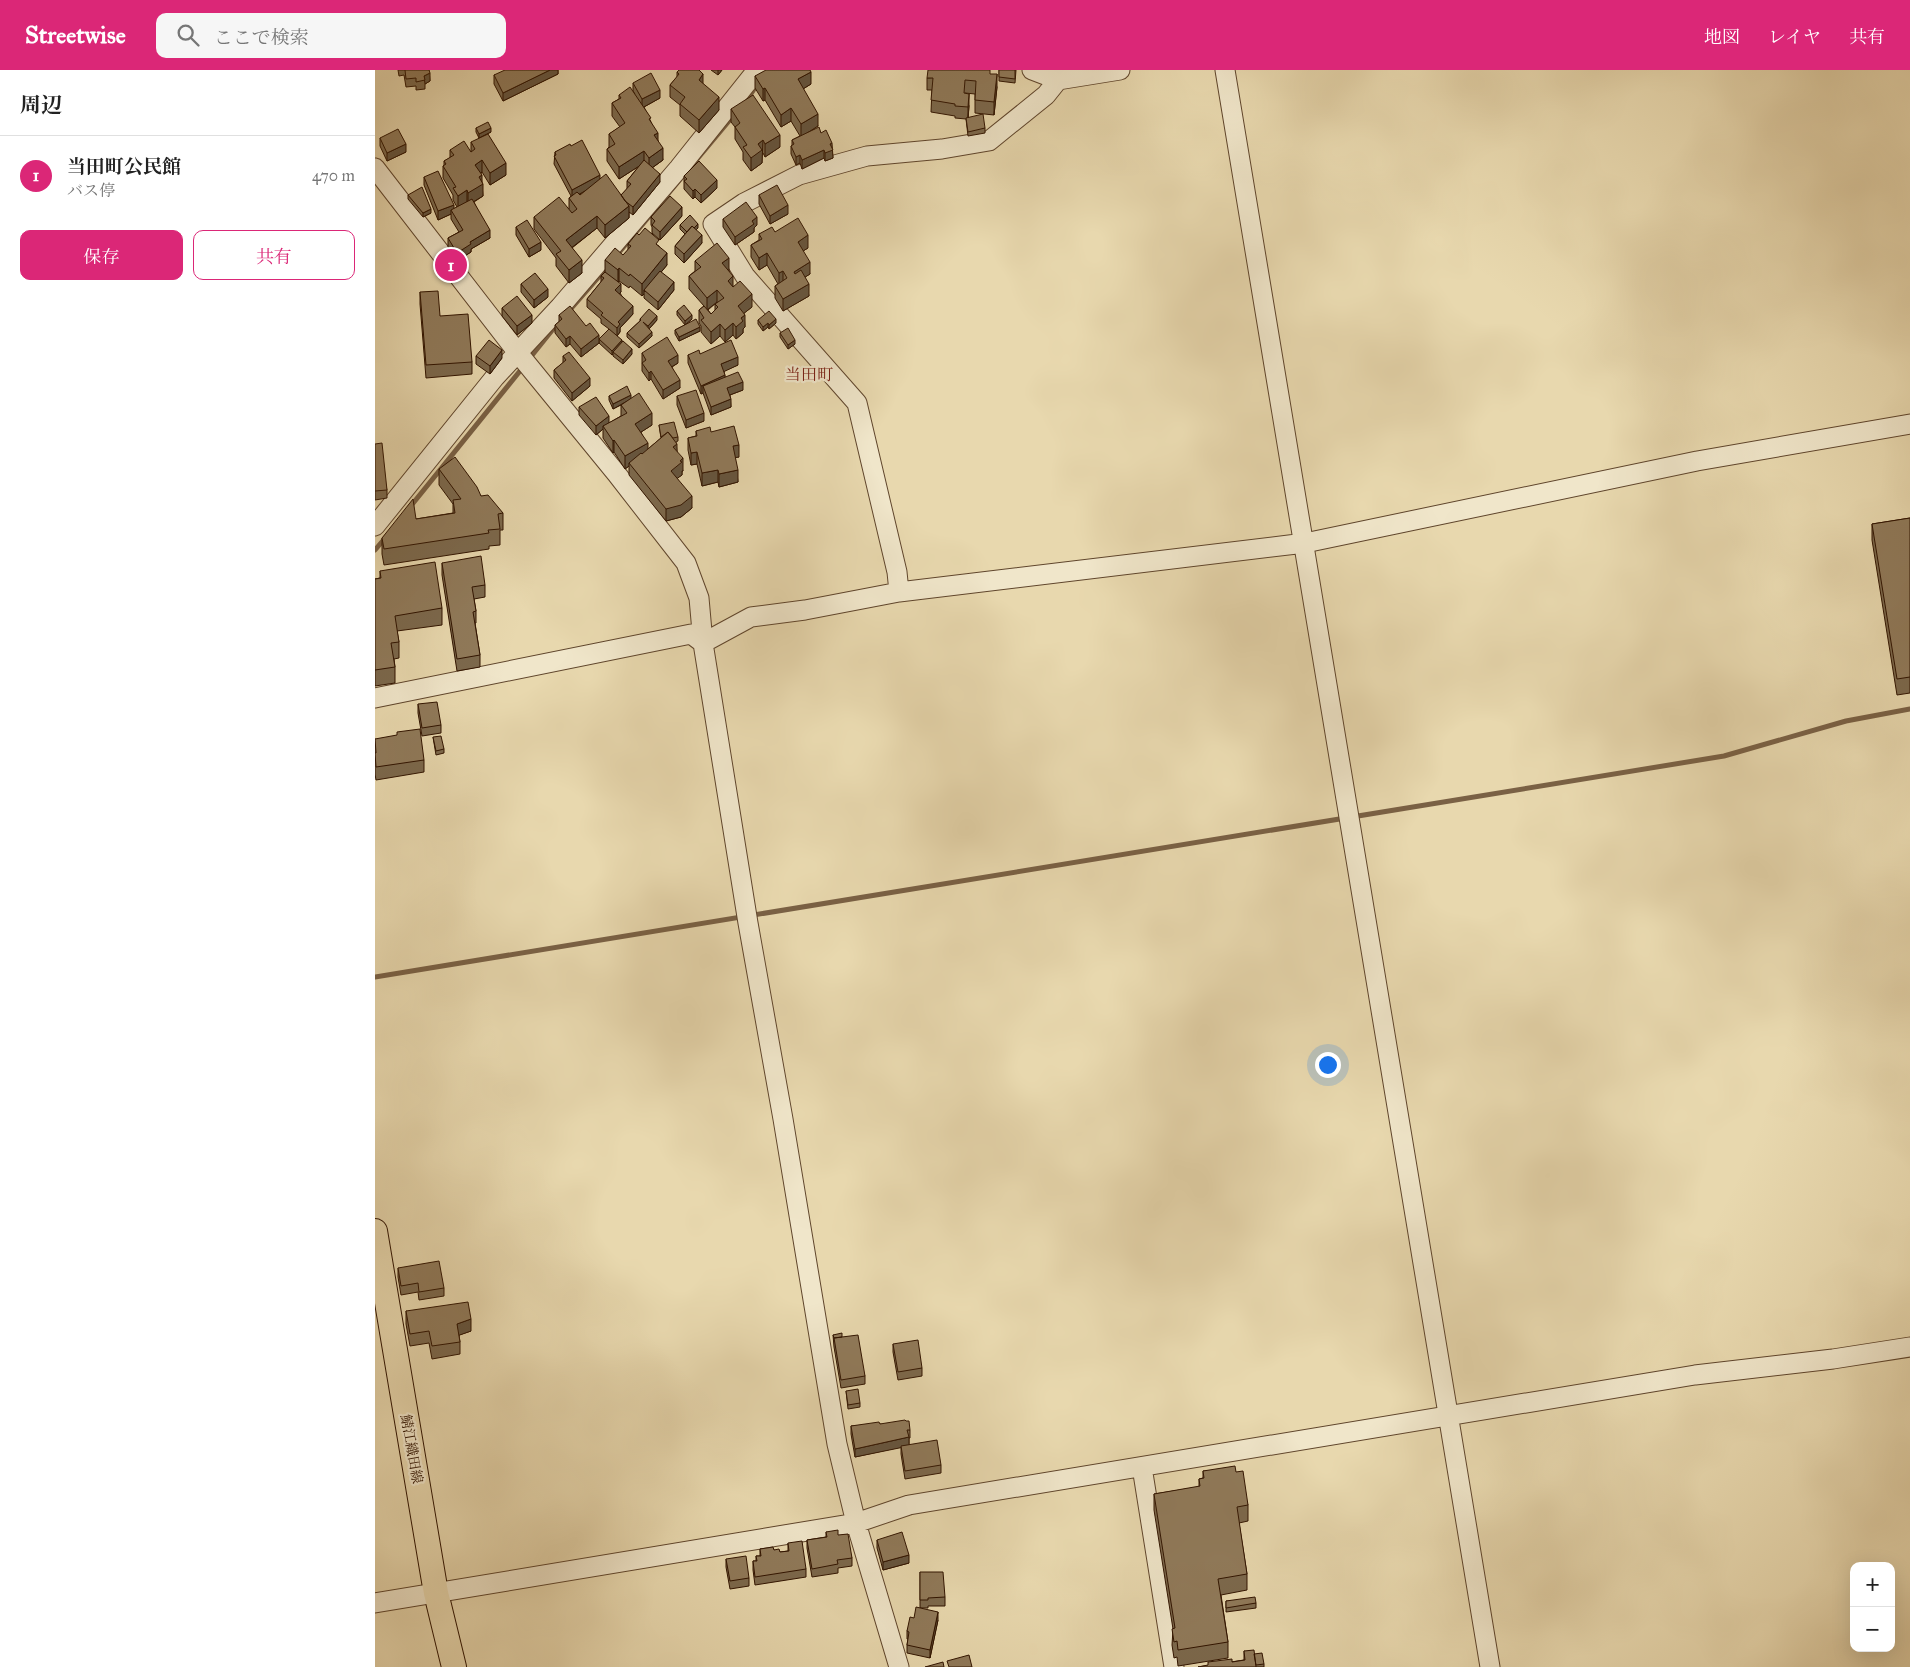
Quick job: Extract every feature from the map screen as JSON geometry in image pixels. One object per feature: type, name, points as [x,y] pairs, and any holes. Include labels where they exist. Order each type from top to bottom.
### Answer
[{"type":"main road","name":"鯖江織田線","points":[[375,1231],[436,1593],[454,1667]]},
{"type":"street","points":[[375,526],[495,377],[560,307],[679,168],[757,70]]},
{"type":"street","points":[[1031,70],[1058,80],[1120,70]]},
{"type":"street","points":[[1225,70],[1490,1667]]},
{"type":"street","points":[[899,592],[897,572],[857,403],[745,276],[713,224],[744,203],[799,176],[867,156],[942,149],[989,141],[1045,95],[1058,80]]},
{"type":"street","points":[[375,168],[518,353],[617,474],[686,563],[699,598],[703,642],[747,914],[837,1444],[857,1523],[899,1667]]},
{"type":"street","points":[[703,642],[751,618],[899,592],[1305,543],[1697,461],[1910,424]]},
{"type":"street","points":[[375,698],[691,634],[703,642]]},
{"type":"street","points":[[375,1603],[857,1523],[909,1504],[1695,1375],[1833,1359],[1910,1347]]},
{"type":"street","points":[[1142,1467],[1174,1667]]},
{"type":"building","points":[[405,70],[429,70],[430,73],[424,76],[425,80],[416,82],[416,78],[406,79]]},
{"type":"building","points":[[505,70],[550,70],[503,93],[494,75]]},
{"type":"building","points":[[679,70],[699,70],[703,74],[699,80],[719,97],[699,120],[680,104],[685,97],[670,85],[679,74],[677,72]]},
{"type":"building","points":[[766,70],[810,70],[811,72],[798,79],[818,114],[801,124],[791,108],[781,115],[765,88],[763,89],[755,76]]},
{"type":"building","points":[[928,70],[990,70],[990,74],[997,74],[994,102],[975,100],[976,81],[965,80],[964,93],[969,94],[968,107],[931,100],[933,78],[927,78]]},
{"type":"building","points":[[999,70],[1015,70],[1015,79],[999,77]]},
{"type":"building","points":[[651,73],[660,90],[642,99],[633,83]]},
{"type":"building","points":[[630,87],[651,118],[649,119],[658,133],[654,135],[663,148],[649,158],[644,151],[619,167],[607,149],[615,144],[609,134],[625,123],[612,103],[621,98],[619,95]]},
{"type":"building","points":[[753,95],[780,135],[765,144],[763,140],[758,144],[762,150],[751,158],[743,147],[747,145],[735,127],[740,123],[731,109]]},
{"type":"building","points":[[983,114],[985,128],[968,132],[966,118]]},
{"type":"building","points":[[488,122],[491,128],[479,134],[476,128]]},
{"type":"building","points":[[819,127],[821,133],[826,130],[833,150],[825,153],[824,150],[802,160],[800,155],[796,157],[791,146],[794,144],[792,140]]},
{"type":"building","points":[[398,129],[406,144],[387,153],[380,138]]},
{"type":"building","points":[[488,134],[506,163],[490,173],[482,160],[475,165],[482,175],[479,177],[483,184],[468,193],[467,190],[458,196],[453,188],[456,187],[443,166],[446,164],[444,161],[454,155],[450,150],[464,141],[471,152],[475,149],[471,142]]},
{"type":"building","points":[[582,140],[600,175],[572,190],[554,156],[556,155],[555,152]]},
{"type":"building","points":[[644,160],[660,174],[633,207],[621,195],[631,184],[627,181]]},
{"type":"building","points":[[699,161],[717,180],[701,195],[695,189],[693,191],[684,181],[687,179],[684,176]]},
{"type":"building","points":[[438,171],[454,205],[438,211],[424,177]]},
{"type":"building","points":[[606,174],[629,206],[605,225],[597,216],[566,240],[582,260],[569,270],[556,254],[561,251],[534,217],[559,197],[572,213],[577,209],[569,198],[577,192],[580,195]]},
{"type":"building","points":[[777,185],[788,205],[770,216],[759,195]]},
{"type":"building","points":[[422,187],[431,209],[423,213],[408,195]]},
{"type":"building","points":[[670,196],[682,207],[660,232],[652,225],[655,221],[651,217]]},
{"type":"building","points":[[472,199],[490,230],[470,242],[471,244],[457,253],[448,238],[463,230],[451,210]]},
{"type":"building","points":[[746,202],[757,217],[752,221],[754,224],[735,237],[723,219]]},
{"type":"building","points":[[690,215],[698,224],[694,228],[692,226],[687,232],[680,225]]},
{"type":"building","points":[[798,218],[808,235],[798,242],[810,262],[794,272],[795,274],[801,270],[809,284],[783,299],[775,286],[787,278],[783,271],[779,273],[767,253],[759,258],[751,245],[762,239],[759,234],[772,227],[775,232]]},
{"type":"building","points":[[527,220],[541,242],[529,249],[516,227]]},
{"type":"building","points":[[692,226],[702,235],[684,254],[675,246]]},
{"type":"building","points":[[645,228],[659,240],[656,244],[667,253],[642,284],[630,274],[629,276],[619,268],[618,270],[605,260],[615,248],[623,255],[631,246],[628,244],[637,233],[639,235]]},
{"type":"building","points":[[717,243],[729,258],[722,263],[733,276],[728,281],[733,287],[740,281],[752,294],[738,306],[745,315],[741,318],[743,321],[736,327],[733,323],[725,330],[720,324],[711,332],[701,320],[704,318],[699,310],[704,306],[711,314],[718,307],[715,304],[724,298],[717,290],[707,298],[689,276],[701,267],[695,261]]},
{"type":"building","points":[[660,271],[674,282],[658,302],[644,290]]},
{"type":"building","points":[[605,272],[621,284],[615,290],[633,306],[618,322],[620,324],[617,328],[601,315],[603,313],[587,299],[604,278],[601,276]]},
{"type":"building","points":[[535,273],[548,289],[534,300],[521,284]]},
{"type":"building","points":[[438,291],[440,316],[468,314],[472,362],[426,365],[420,292]]},
{"type":"building","points":[[517,296],[532,315],[517,326],[502,308]]},
{"type":"building","points":[[684,305],[692,315],[685,321],[677,311]]},
{"type":"building","points":[[570,306],[586,326],[590,323],[599,335],[581,349],[570,336],[566,339],[555,325],[562,319],[559,315]]},
{"type":"building","points":[[649,309],[657,316],[648,326],[643,322],[652,332],[639,344],[627,333],[641,320]]},
{"type":"building","points":[[769,311],[776,319],[763,327],[758,320]]},
{"type":"building","points":[[696,319],[700,327],[679,337],[675,330]]},
{"type":"building","points":[[788,328],[795,340],[788,345],[780,333]]},
{"type":"building","points":[[609,329],[622,340],[612,351],[599,339]]},
{"type":"building","points":[[667,337],[678,355],[668,361],[680,380],[663,390],[651,371],[649,373],[642,363],[646,360],[642,353]]},
{"type":"building","points":[[489,340],[502,350],[490,366],[476,356]]},
{"type":"building","points":[[731,340],[738,357],[721,364],[725,375],[701,386],[688,355],[699,350],[700,354]]},
{"type":"building","points":[[623,341],[632,349],[623,360],[613,352]]},
{"type":"building","points":[[569,352],[590,378],[572,393],[554,370],[566,360],[563,356]]},
{"type":"building","points":[[738,372],[743,382],[727,388],[731,399],[711,407],[703,386]]},
{"type":"building","points":[[627,386],[631,395],[613,404],[609,396]]},
{"type":"building","points":[[696,390],[704,413],[686,420],[677,396]]},
{"type":"building","points":[[639,393],[652,413],[635,424],[648,443],[625,456],[603,426],[627,413],[621,405]]},
{"type":"building","points":[[596,397],[609,416],[596,426],[579,407]]},
{"type":"building","points":[[674,422],[678,437],[673,438],[668,432],[661,437],[659,425]]},
{"type":"building","points":[[734,426],[739,445],[733,446],[738,470],[719,474],[718,470],[702,473],[697,452],[691,453],[688,438],[697,436],[696,431],[710,427],[711,432]]},
{"type":"building","points":[[668,432],[677,444],[673,447],[683,458],[680,461],[682,462],[671,471],[692,496],[681,505],[666,509],[629,463]]},
{"type":"building","points":[[382,443],[387,490],[375,491],[375,444]]},
{"type":"building","points":[[455,457],[477,487],[481,496],[488,495],[503,513],[498,514],[500,529],[488,530],[489,533],[384,549],[382,538],[413,499],[416,519],[455,513],[453,500],[461,499],[439,469]]},
{"type":"building","points":[[1910,518],[1910,677],[1897,679],[1872,524]]},
{"type":"building","points":[[481,556],[485,585],[472,587],[476,611],[473,612],[480,655],[457,659],[442,563]]},
{"type":"building","points":[[435,562],[442,608],[395,616],[399,642],[391,643],[395,667],[375,670],[375,579],[381,578],[380,571]]},
{"type":"building","points":[[437,702],[441,725],[422,728],[418,704]]},
{"type":"building","points":[[420,729],[424,760],[376,767],[375,739],[397,735],[397,732]]},
{"type":"building","points":[[441,736],[444,749],[436,751],[433,737]]},
{"type":"building","points":[[439,1261],[444,1288],[419,1292],[418,1283],[401,1286],[398,1268]]},
{"type":"building","points":[[468,1302],[471,1319],[457,1324],[460,1342],[432,1346],[429,1331],[410,1334],[406,1311]]},
{"type":"building","points":[[842,1333],[842,1337],[834,1338],[833,1335]]},
{"type":"building","points":[[858,1335],[865,1376],[841,1380],[834,1338]]},
{"type":"building","points":[[918,1340],[922,1368],[898,1372],[893,1344]]},
{"type":"building","points":[[858,1389],[860,1403],[848,1405],[846,1391]]},
{"type":"building","points":[[909,1421],[910,1430],[907,1430],[909,1437],[855,1449],[851,1426]]},
{"type":"building","points":[[937,1440],[941,1465],[905,1471],[901,1446]]},
{"type":"building","points":[[1235,1466],[1236,1472],[1243,1471],[1248,1505],[1237,1507],[1247,1574],[1218,1579],[1228,1642],[1178,1650],[1177,1641],[1174,1642],[1172,1629],[1175,1628],[1154,1494],[1200,1486],[1199,1479],[1204,1478],[1203,1471]]},
{"type":"building","points":[[838,1530],[838,1535],[848,1534],[852,1558],[837,1560],[838,1564],[812,1569],[807,1540],[827,1537],[826,1532]]},
{"type":"building","points":[[902,1532],[909,1555],[883,1562],[877,1540]]},
{"type":"building","points":[[802,1541],[806,1569],[755,1577],[753,1561],[757,1561],[756,1556],[761,1556],[760,1549],[773,1547],[774,1550],[779,1549],[780,1552],[789,1551],[788,1543]]},
{"type":"building","points":[[746,1556],[749,1578],[730,1581],[726,1559]]},
{"type":"building","points":[[920,1572],[943,1572],[945,1597],[920,1600]]},
{"type":"building","points":[[1255,1597],[1256,1603],[1226,1608],[1226,1601]]},
{"type":"building","points":[[916,1607],[938,1612],[930,1650],[907,1645],[910,1617],[914,1618]]},
{"type":"building","points":[[1254,1650],[1256,1667],[1198,1667],[1208,1665],[1208,1662],[1232,1659],[1232,1662],[1245,1660],[1244,1651]]},
{"type":"building","points":[[1262,1653],[1264,1664],[1256,1665],[1254,1654]]},
{"type":"building","points":[[969,1655],[972,1667],[949,1667],[947,1661]]},
{"type":"building","points":[[943,1662],[944,1667],[925,1667]]},
{"type":"waterway","points":[[746,101],[758,83]]},
{"type":"waterway","points":[[616,256],[734,115]]},
{"type":"waterway","points":[[567,313],[609,265]]},
{"type":"waterway","points":[[529,359],[558,323]]},
{"type":"waterway","points":[[410,507],[524,366]]},
{"type":"waterway","points":[[375,550],[386,537]]},
{"type":"waterway","points":[[375,977],[1724,756],[1846,721],[1910,709]]},
{"type":"place","name":"当田町公民館","points":[[451,265]]},
{"type":"district","name":"当田町","points":[[809,374]]}]
